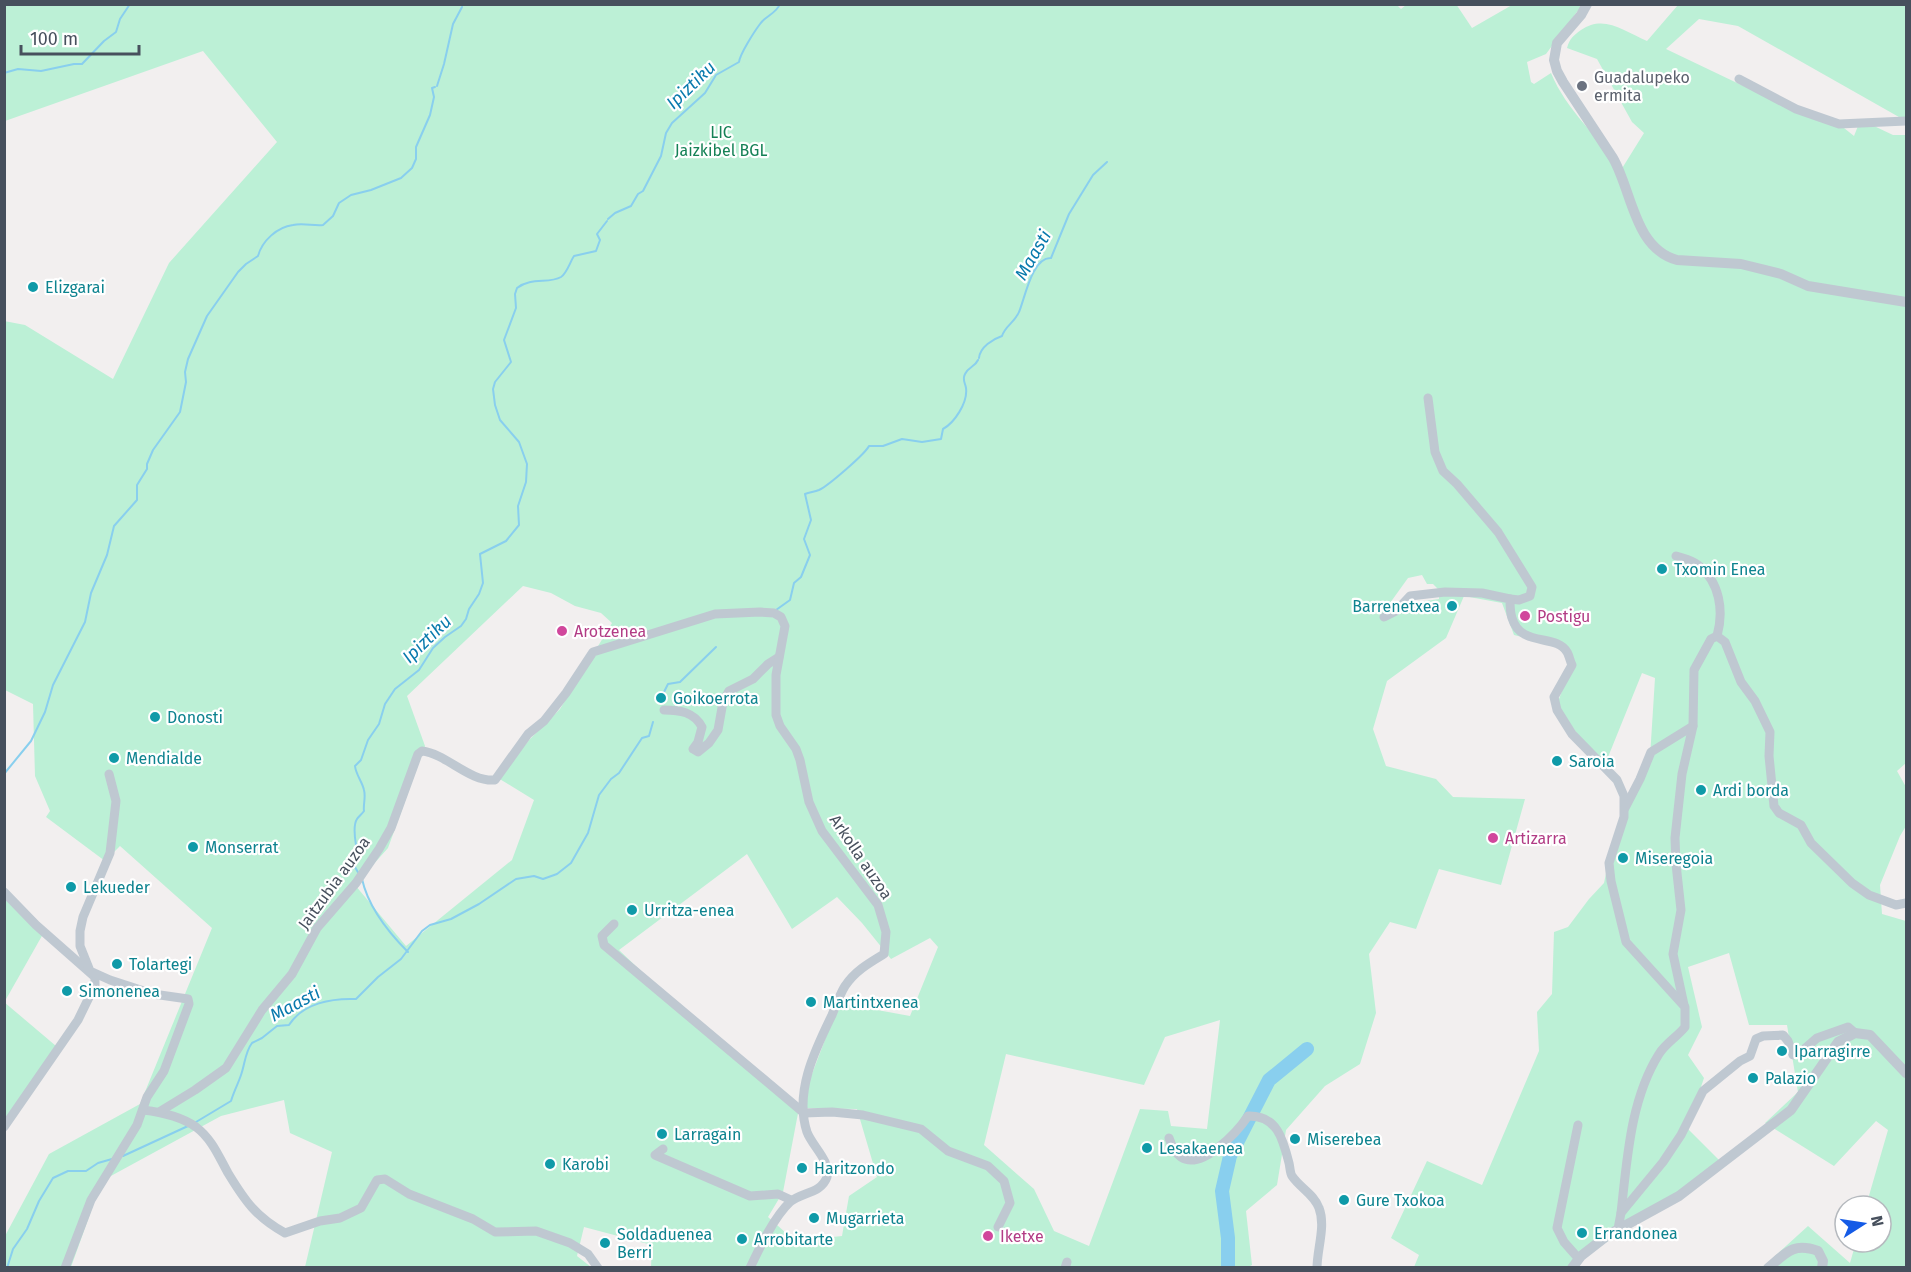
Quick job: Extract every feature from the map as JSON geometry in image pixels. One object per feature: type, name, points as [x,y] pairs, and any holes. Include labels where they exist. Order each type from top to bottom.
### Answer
[{"type":"street","points":[[1587,4],[1581,15],[1559,39],[1555,48],[1554,60],[1559,77],[1619,169],[1641,230],[1658,250],[1667,257],[1677,260],[1741,264],[1781,274],[1808,286],[1906,302]]},
{"type":"street","points":[[1739,79],[1796,109],[1839,124],[1906,121]]},
{"type":"street","points":[[1384,617],[1396,611],[1410,596],[1444,592],[1482,593],[1519,600],[1530,596],[1533,587],[1498,532],[1443,471],[1435,452],[1428,398]]},
{"type":"street","points":[[1618,1229],[1631,1138],[1644,1081],[1660,1052],[1684,1027],[1685,1007],[1673,954],[1681,910],[1675,838],[1682,774],[1693,726],[1694,670],[1707,645],[1717,636],[1721,620],[1715,587],[1707,573],[1696,563],[1676,556]]},
{"type":"street","points":[[1510,599],[1512,619],[1520,631],[1532,638],[1555,642],[1566,650],[1572,665],[1554,697],[1557,710],[1572,734],[1617,780],[1624,796],[1624,809],[1618,838],[1609,863],[1626,942],[1685,1007]]},
{"type":"street","name":"Arkolla auzoa","points":[[593,652],[715,614],[774,613],[781,617],[785,626],[779,657],[776,715],[780,726],[796,749],[809,802],[822,831],[878,905],[886,932],[884,954],[861,968],[845,986],[809,1066],[804,1093],[807,1133],[825,1162],[827,1175],[821,1187],[791,1200]]},
{"type":"street","points":[[1717,636],[1725,642],[1741,682],[1755,701],[1770,732],[1769,756],[1774,806],[1779,813],[1801,825],[1811,843],[1852,883],[1869,895],[1896,905],[1906,903]]},
{"type":"street","name":"Jaitzubia auzoa","points":[[159,1112],[226,1068],[262,1010],[292,974],[317,928],[356,883],[379,849],[391,828],[418,754],[422,751],[429,752],[459,768],[489,780],[495,780],[528,735],[544,721],[566,693],[593,652]]},
{"type":"street","points":[[664,710],[681,710],[698,719],[702,728],[698,742],[693,749],[698,752],[709,743],[718,730],[723,702],[729,691],[753,679],[779,657]]},
{"type":"street","points":[[1624,809],[1651,752],[1693,726]]},
{"type":"street","points":[[65,1268],[91,1200],[137,1125],[147,1097],[164,1071],[189,1004],[188,999],[153,994],[90,971],[80,946],[83,917],[110,854],[116,801],[110,774]]},
{"type":"street","points":[[4,892],[95,977],[95,985],[78,1020],[4,1127]]},
{"type":"street","points":[[614,924],[602,936],[604,945],[804,1113],[832,1112],[898,1122],[921,1129],[948,1151],[988,1166],[1004,1181],[1010,1203],[998,1227]]},
{"type":"street","points":[[1621,1213],[1663,1162],[1681,1135],[1703,1091],[1740,1061],[1750,1056],[1756,1039],[1763,1036],[1783,1035],[1788,1041],[1792,1055],[1801,1052],[1816,1038],[1848,1027],[1855,1033],[1870,1035],[1906,1072]]},
{"type":"street","points":[[1578,1125],[1557,1228],[1575,1263],[1618,1229],[1679,1196],[1791,1110],[1838,1042],[1855,1033]]},
{"type":"street","points":[[143,1110],[159,1112],[195,1126],[209,1139],[229,1175],[254,1212],[285,1233],[320,1221],[340,1218],[361,1208],[377,1180],[385,1179],[409,1194],[473,1219],[495,1232],[536,1231],[570,1244],[588,1254],[598,1268]]},
{"type":"street","points":[[1169,1138],[1179,1157],[1189,1161],[1202,1158],[1213,1151],[1236,1133],[1248,1116],[1263,1118],[1271,1122],[1278,1129],[1292,1176],[1314,1198],[1320,1209],[1320,1245],[1317,1268]]},
{"type":"street","points":[[663,1149],[655,1155],[750,1196],[778,1194],[791,1200],[750,1268]]},
{"type":"street","points":[[1768,1268],[1789,1251],[1804,1246],[1818,1251],[1823,1261],[1822,1268]]},
{"type":"green space","name":"LIC Jaizkibel BGL","points":[[1396,4],[1401,9],[1406,5],[1456,4],[1472,28],[1512,5],[1582,5],[1546,54],[1527,62],[1531,82],[1534,84],[1551,73],[1565,99],[1621,170],[1644,133],[1632,122],[1597,59],[1567,48],[1572,38],[1589,25],[1614,26],[1647,41],[1678,5],[1906,5],[1906,121],[1738,26],[1699,19],[1666,49],[1802,114],[1844,128],[1854,136],[1858,126],[1874,126],[1893,135],[1906,135],[1906,763],[1897,771],[1906,787],[1906,826],[1880,885],[1882,914],[1906,921],[1906,1267],[1763,1267],[1808,1226],[1833,1248],[1833,1254],[1840,1254],[1850,1263],[1853,1254],[1893,1254],[1893,1194],[1869,1194],[1888,1130],[1876,1121],[1834,1166],[1765,1123],[1798,1092],[1787,1025],[1749,1025],[1729,953],[1688,967],[1702,1027],[1688,1055],[1704,1078],[1687,1128],[1722,1163],[1570,1267],[1414,1267],[1419,1255],[1391,1238],[1427,1161],[1482,1185],[1539,1051],[1537,1012],[1552,994],[1554,932],[1568,927],[1604,883],[1613,840],[1650,757],[1655,678],[1642,673],[1604,767],[1556,707],[1573,661],[1554,645],[1514,635],[1502,603],[1464,596],[1446,638],[1387,681],[1373,729],[1386,766],[1436,779],[1453,797],[1525,799],[1501,885],[1439,869],[1416,929],[1390,922],[1369,954],[1376,1013],[1360,1064],[1325,1086],[1286,1130],[1277,1185],[1246,1211],[1252,1265],[1248,1267],[651,1267],[652,1245],[584,1227],[577,1256],[591,1267],[305,1267],[332,1152],[290,1133],[284,1100],[221,1116],[109,1177],[95,1200],[71,1267],[5,1267],[5,1236],[49,1154],[140,1104],[212,928],[120,846],[105,861],[46,817],[50,811],[35,776],[33,704],[5,690],[4,321],[25,325],[113,379],[169,263],[277,142],[203,51],[5,121],[5,5]],"holes":[[[1422,575],[1427,584],[1433,584],[1439,590],[1439,599],[1406,604],[1393,615],[1385,610],[1408,578]],[[523,586],[551,593],[575,606],[601,613],[612,623],[560,709],[530,739],[498,778],[534,800],[512,860],[406,946],[355,885],[388,848],[425,746],[407,696]],[[747,854],[792,929],[837,897],[891,959],[930,938],[938,947],[910,1016],[839,1003],[799,1108],[687,1015],[619,950]],[[1220,1020],[1207,1129],[1171,1126],[1168,1111],[1140,1109],[1089,1246],[1054,1231],[1034,1189],[984,1145],[1006,1054],[1144,1085],[1165,1037]],[[799,1108],[857,1109],[877,1177],[849,1196],[842,1236],[795,1241],[768,1217],[783,1192]]]},
{"type":"green space","points":[[5,895],[43,934],[5,1001]]},
{"type":"green space","points":[[4,1002],[56,1046],[4,1125]]},
{"type":"waterway","points":[[4,73],[18,69],[41,71],[82,64],[116,32],[120,19],[130,4]]},
{"type":"waterway","name":"Ipiztiku","points":[[608,219],[631,206],[638,194],[643,191],[661,156],[666,133],[672,123],[705,93],[716,75],[739,62],[757,28],[780,4]]},
{"type":"waterway","points":[[437,86],[453,24],[462,7]]},
{"type":"waterway","points":[[4,774],[31,741],[45,712],[53,685],[85,622],[91,593],[107,555],[114,526],[137,500],[137,485],[147,469],[153,450],[180,412],[188,359],[207,316],[238,272],[258,256],[263,245],[276,232],[293,225],[323,225],[333,216],[339,203],[351,195],[401,178],[412,168],[416,159],[416,147],[430,115],[434,97],[432,88],[435,87]]},
{"type":"waterway","name":"Maasti","points":[[979,358],[984,347],[1002,336],[1017,315],[1034,271],[1044,259],[1051,258],[1069,214],[1093,175],[1107,162]]},
{"type":"waterway","name":"Ipiztiku","points":[[359,874],[352,862],[356,845],[355,825],[364,811],[365,796],[355,766],[361,760],[368,740],[379,724],[385,704],[395,689],[419,670],[433,648],[461,626],[466,619],[483,583],[480,554],[506,541],[519,525],[518,506],[526,482],[527,464],[519,442],[500,420],[493,389],[495,382],[511,362],[504,340],[516,308],[517,288],[528,283],[561,277],[574,256],[596,251],[600,240],[597,234],[607,221]]},
{"type":"waterway","name":"Maasti","points":[[776,610],[790,600],[794,583],[801,577],[810,555],[804,539],[811,520],[805,494],[819,490],[830,483],[869,446],[883,446],[902,439],[922,442],[941,439],[943,429],[956,417],[963,406],[966,394],[965,374],[978,360]]},
{"type":"waterway","name":"Maasti","points":[[664,692],[668,684],[680,682],[716,647]]},
{"type":"waterway","name":"Maasti","points":[[196,1122],[231,1101],[252,1043],[277,1026],[289,1025],[302,1012],[319,1003],[356,999],[378,977],[401,959],[422,931],[430,925],[451,919],[479,904],[516,879],[534,876],[543,879],[557,874],[571,863],[588,833],[599,795],[611,779],[619,773],[642,738],[649,736],[653,722]]},
{"type":"waterway","name":"Ipiztiku","points":[[362,879],[369,899],[380,918],[408,952]]},
{"type":"waterway","points":[[1228,1268],[1228,1238],[1222,1191],[1230,1156],[1269,1080],[1307,1049]]},
{"type":"waterway","name":"Maasti","points":[[123,1156],[188,1126]]},
{"type":"waterway","name":"Maasti","points":[[7,1268],[13,1249],[27,1229],[39,1201],[53,1178],[68,1171],[86,1171],[98,1163],[112,1159]]},
{"type":"place","name":"Guadalupeko ermita","points":[[1582,86]]},
{"type":"place","name":"Elizgarai","points":[[33,287]]},
{"type":"place","name":"Txomin Enea","points":[[1662,569]]},
{"type":"place","name":"Barrenetxea","points":[[1452,606]]},
{"type":"place","name":"Postigu","points":[[1525,616]]},
{"type":"place","name":"Arotzenea","points":[[562,631]]},
{"type":"place","name":"Goikoerrota","points":[[661,698]]},
{"type":"place","name":"Donosti","points":[[155,717]]},
{"type":"place","name":"Mendialde","points":[[114,758]]},
{"type":"place","name":"Saroia","points":[[1557,761]]},
{"type":"place","name":"Ardi borda","points":[[1701,790]]},
{"type":"place","name":"Artizarra","points":[[1493,838]]},
{"type":"place","name":"Monserrat","points":[[193,847]]},
{"type":"place","name":"Miseregoia","points":[[1623,858]]},
{"type":"place","name":"Lekueder","points":[[71,887]]},
{"type":"place","name":"Urritza-enea","points":[[632,910]]},
{"type":"place","name":"Tolartegi","points":[[117,964]]},
{"type":"place","name":"Simonenea","points":[[67,991]]},
{"type":"place","name":"Martintxenea","points":[[811,1002]]},
{"type":"place","name":"Iparragirre","points":[[1782,1051]]},
{"type":"place","name":"Palazio","points":[[1753,1078]]},
{"type":"place","name":"Larragain","points":[[662,1134]]},
{"type":"place","name":"Miserebea","points":[[1295,1139]]},
{"type":"place","name":"Lesakaenea","points":[[1147,1148]]},
{"type":"place","name":"Karobi","points":[[550,1164]]},
{"type":"place","name":"Haritzondo","points":[[802,1168]]},
{"type":"place","name":"Gure Txokoa","points":[[1344,1200]]},
{"type":"place","name":"Mugarrieta","points":[[814,1218]]},
{"type":"place","name":"Errandonea","points":[[1582,1233]]},
{"type":"place","name":"Iketxe","points":[[988,1236]]},
{"type":"place","name":"Arrobitarte","points":[[742,1239]]},
{"type":"place","name":"Soldaduenea Berri","points":[[605,1243]]}]
